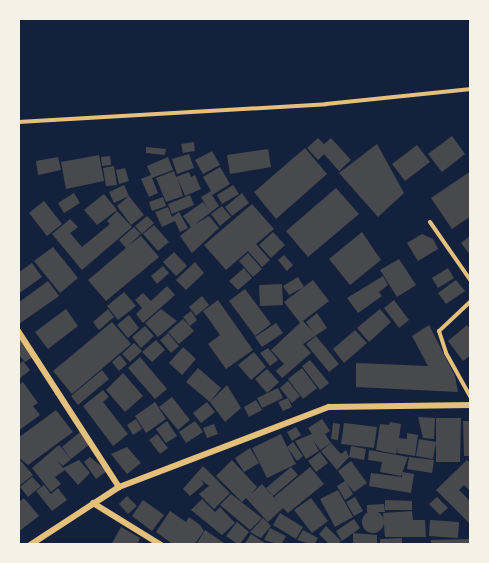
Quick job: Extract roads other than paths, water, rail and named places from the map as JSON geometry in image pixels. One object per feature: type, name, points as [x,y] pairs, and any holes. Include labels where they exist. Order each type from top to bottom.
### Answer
[{"type":"street","points":[[18,331],[119,487]]},
{"type":"street","points":[[30,545],[119,487],[329,407],[471,405]]},
{"type":"street","points":[[93,503],[161,545]]},
{"type":"lane","points":[[18,122],[326,104],[471,89]]},
{"type":"lane","points":[[430,222],[471,280]]},
{"type":"lane","points":[[471,301],[439,331],[446,353],[471,399]]}]
